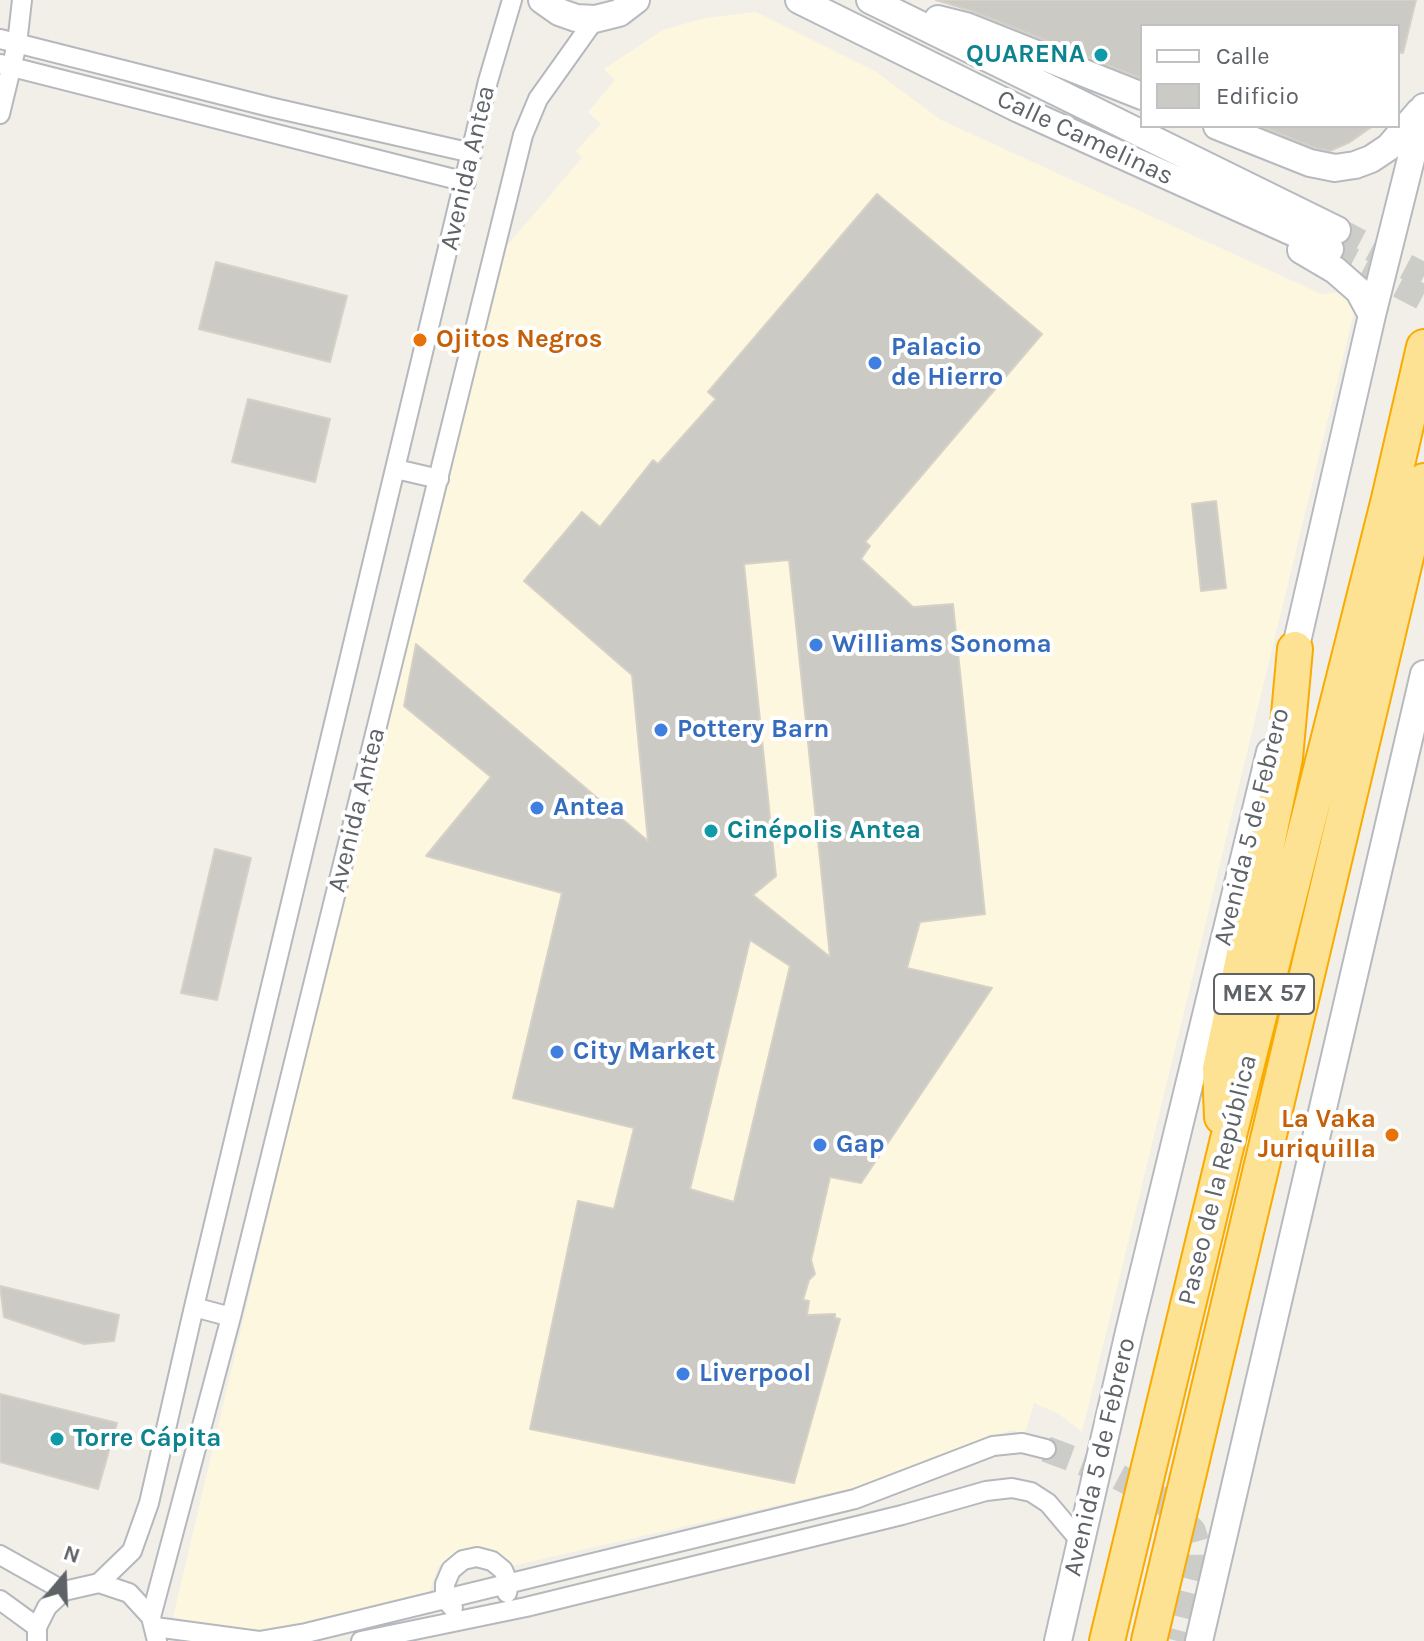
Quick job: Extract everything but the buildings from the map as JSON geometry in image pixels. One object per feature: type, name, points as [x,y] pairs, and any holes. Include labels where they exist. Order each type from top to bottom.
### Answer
[{"type":"highway","name":"Paseo de la República","points":[[1107,1641],[1424,347]]},
{"type":"highway","name":"Paseo de la República","points":[[1149,1641],[1424,481]]},
{"type":"highway","points":[[1228,1139],[1220,1107],[1220,1069],[1285,758],[1295,649]]},
{"type":"highway","points":[[1093,1641],[1127,1557]]},
{"type":"main road","points":[[542,0],[559,12],[576,18],[595,19],[619,13],[636,0]]},
{"type":"main road","name":"Calle Camelinas","points":[[799,0],[1019,109],[1334,240],[877,3]]},
{"type":"main road","points":[[877,3],[966,26],[1140,95]]},
{"type":"main road","points":[[1222,128],[1310,163],[1335,168],[1371,159],[1389,147],[1424,106]]},
{"type":"main road","name":"Avenida 5 de Febrero","points":[[1058,1641],[1129,1332],[1424,106]]},
{"type":"main road","points":[[1019,109],[1047,130],[1298,248],[1335,270],[1359,291],[1372,315]]},
{"type":"main road","points":[[1199,1641],[1424,674]]},
{"type":"street","points":[[0,114],[9,42],[22,0]]},
{"type":"street","name":"Avenida Antea","points":[[99,1583],[132,1551],[149,1503],[488,81],[512,0]]},
{"type":"street","name":"Avenida Antea","points":[[154,1628],[523,135],[538,99],[595,19]]},
{"type":"street","points":[[9,42],[472,153]]},
{"type":"street","points":[[6,66],[466,182]]},
{"type":"street","points":[[264,131],[270,107]]},
{"type":"street","points":[[396,469],[439,479]]},
{"type":"street","points":[[194,1307],[231,1317]]},
{"type":"street","points":[[0,1600],[37,1634],[47,1607],[64,1591],[99,1583],[129,1593],[154,1628],[259,1641],[307,1637],[445,1599],[855,1499],[993,1446],[1022,1443],[1046,1449]]},
{"type":"street","points":[[361,1641],[809,1538],[986,1491],[1012,1488],[1031,1492],[1048,1503],[1081,1542]]},
{"type":"street","points":[[0,1555],[64,1591]]},
{"type":"street","points":[[462,1620],[445,1599],[445,1584],[451,1570],[463,1560],[477,1557],[492,1561],[503,1570],[509,1584],[502,1611]]},
{"type":"shaded area","name":"Antea","points":[[756,12],[875,71],[941,120],[1321,294],[1359,291],[1082,1432],[1059,1414],[1034,1403],[1025,1433],[1010,1430],[892,1479],[507,1567],[465,1552],[449,1558],[438,1567],[427,1598],[254,1637],[173,1617],[295,1101],[505,248],[582,158],[576,151],[601,124],[588,112],[615,80],[604,69],[663,30],[705,18]]},
{"type":"tunnel","points":[[1337,230],[1424,276]]},
{"type":"tunnel","points":[[1330,249],[1424,298]]},
{"type":"tunnel","points":[[1046,1449],[1115,1475],[1162,1500],[1193,1531],[1197,1564],[1177,1641]]},
{"type":"place","name":"QUARENA","points":[[1101,55]]},
{"type":"place","name":"Ojitos Negros","points":[[420,340]]},
{"type":"place","name":"Palacio de Hierro","points":[[875,363]]},
{"type":"place","name":"Williams Sonoma","points":[[816,645]]},
{"type":"place","name":"Pottery Barn","points":[[661,730]]},
{"type":"place","name":"Antea","points":[[537,808]]},
{"type":"place","name":"Cinépolis Antea","points":[[711,831]]},
{"type":"place","name":"City Market","points":[[557,1052]]},
{"type":"place","name":"La Vaka Juriquilla","points":[[1392,1135]]},
{"type":"place","name":"Gap","points":[[820,1145]]},
{"type":"place","name":"Liverpool","points":[[683,1374]]},
{"type":"place","name":"Torre Cápita","points":[[57,1439]]}]
